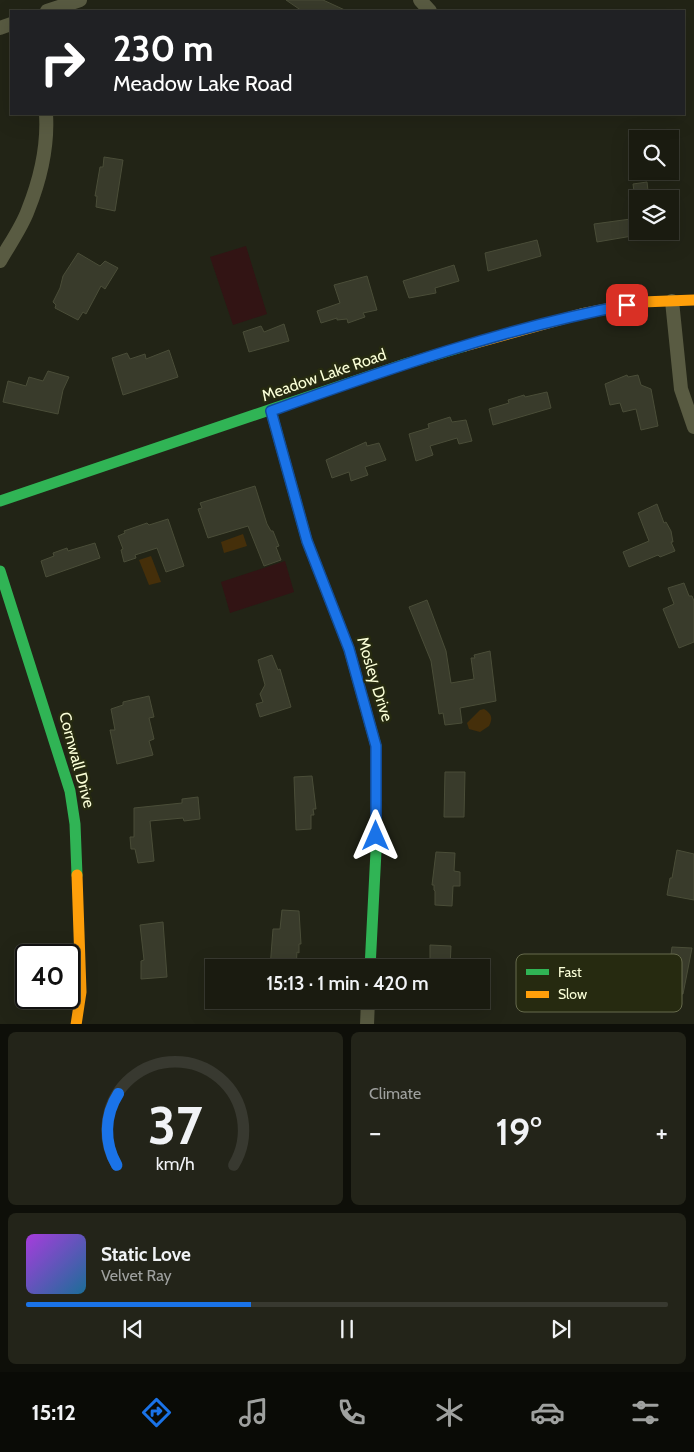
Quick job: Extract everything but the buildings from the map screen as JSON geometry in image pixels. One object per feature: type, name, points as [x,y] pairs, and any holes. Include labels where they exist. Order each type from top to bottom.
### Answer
[{"type":"street","points":[[50,10],[80,0]]},
{"type":"street","points":[[420,0],[429,10]]},
{"type":"street","points":[[0,261],[28,210],[44,155],[47,128],[46,115]]},
{"type":"street","name":"Meadow Lake Road","points":[[0,501],[271,411],[405,364],[507,333],[581,314],[642,302],[694,300]]},
{"type":"street","points":[[672,301],[682,389],[694,427]]},
{"type":"street","name":"Mosley Drive","points":[[271,411],[307,541],[349,649],[376,746],[376,851],[370,959]]},
{"type":"street","name":"Cornwall Drive","points":[[0,571],[70,791],[75,824],[80,953],[81,992],[76,1024]]},
{"type":"street","points":[[367,1024],[368,1009]]},
{"type":"shaded area","points":[[246,246],[267,314],[233,325],[210,257]]},
{"type":"shaded area","points":[[243,534],[247,546],[224,553],[221,542]]},
{"type":"shaded area","points":[[151,556],[161,582],[149,585],[139,560]]},
{"type":"shaded area","points":[[285,561],[294,592],[230,613],[221,582]]},
{"type":"shaded area","points":[[484,709],[491,716],[489,726],[480,732],[469,729],[467,723],[480,710]]},
{"type":"traffic: fast","points":[[0,501],[405,364],[465,346]]},
{"type":"traffic: fast","points":[[271,411],[307,541],[349,649],[376,746],[376,851],[370,959]]},
{"type":"traffic: fast","points":[[0,571],[70,791],[75,824],[77,875]]},
{"type":"traffic: slow","points":[[465,346],[581,314],[642,302],[694,300]]},
{"type":"traffic: slow","points":[[76,1024],[81,992],[77,875]]},
{"type":"route","points":[[376,836],[376,746],[349,649],[307,541],[271,411],[405,364],[507,333],[581,314],[627,305]]}]
